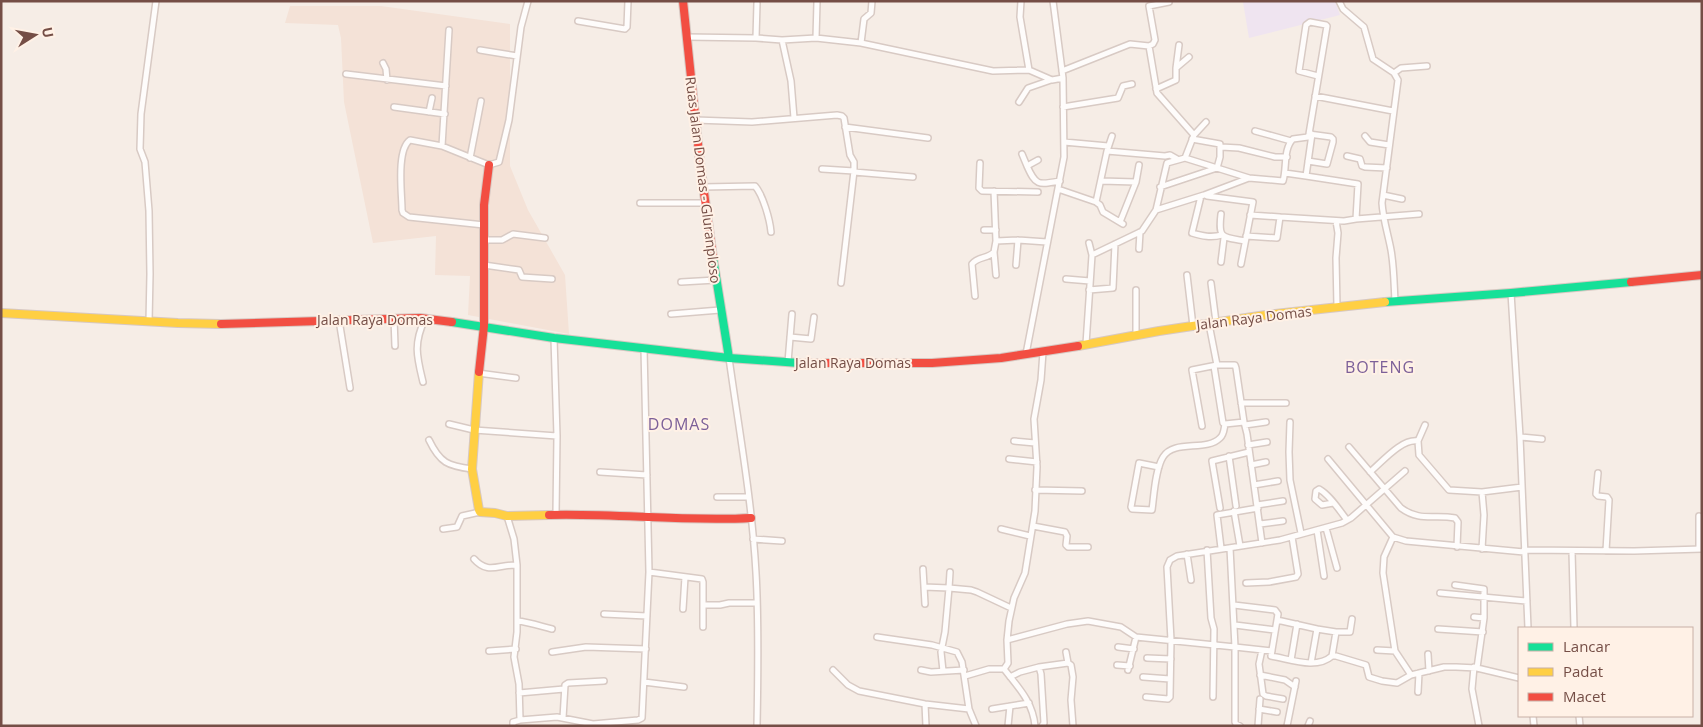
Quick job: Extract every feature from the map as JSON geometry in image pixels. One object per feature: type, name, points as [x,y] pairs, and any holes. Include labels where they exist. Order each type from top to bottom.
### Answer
[{"type":"main road","name":"Ruas Jalan Domas - Gluranploso","points":[[683,1],[703,186],[720,310],[729,358]]},
{"type":"main road","points":[[489,166],[484,205],[484,326],[478,373],[472,472],[477,506],[480,512],[507,516],[556,514],[716,520],[751,518]]},
{"type":"main road","name":"Jalan Raya Domas","points":[[1,312],[149,322],[236,324],[339,319],[425,319],[484,326],[554,338],[729,358],[788,362],[932,363],[1026,355],[1213,323],[1395,301],[1510,293],[1702,275]]},
{"type":"street","points":[[149,322],[149,211],[145,162],[140,149],[141,114],[156,1]]},
{"type":"street","points":[[484,225],[409,217],[403,213],[401,169],[404,146],[410,140],[442,146],[489,166],[496,164],[500,158],[509,120],[521,27],[528,1]]},
{"type":"street","points":[[578,21],[625,29],[627,27],[628,1]]},
{"type":"street","points":[[861,43],[864,19],[871,13],[872,1]]},
{"type":"street","points":[[1021,1],[1020,17],[1029,70]]},
{"type":"street","points":[[1026,355],[1064,157],[1063,78],[1053,1]]},
{"type":"street","points":[[1339,1],[1344,9],[1364,27],[1373,59],[1394,73],[1398,82],[1383,195],[1383,217],[1394,263],[1395,301]]},
{"type":"street","points":[[816,38],[817,2]]},
{"type":"street","points":[[1062,71],[1130,44],[1149,46],[1155,42],[1149,6],[1169,2]]},
{"type":"street","points":[[756,38],[757,3]]},
{"type":"street","points":[[1306,176],[1314,96],[1318,76],[1327,26],[1310,22],[1306,25],[1298,71],[1318,76]]},
{"type":"street","points":[[442,146],[449,30]]},
{"type":"street","points":[[686,37],[782,40],[816,38],[861,43],[993,71],[1029,70],[1052,80]]},
{"type":"street","points":[[782,40],[791,81],[794,118]]},
{"type":"street","points":[[1156,89],[1176,80],[1179,45]]},
{"type":"street","points":[[1149,46],[1156,89],[1193,137],[1219,143],[1221,147],[1239,148],[1275,157],[1287,157]]},
{"type":"street","points":[[480,50],[517,56]]},
{"type":"street","points":[[1176,68],[1189,57]]},
{"type":"street","points":[[383,63],[386,69],[387,80]]},
{"type":"street","points":[[1394,73],[1400,68],[1427,66]]},
{"type":"street","points":[[346,74],[446,86]]},
{"type":"street","points":[[1019,102],[1028,88],[1063,78]]},
{"type":"street","points":[[1063,106],[1118,98],[1124,85],[1132,84]]},
{"type":"street","points":[[1314,96],[1394,111]]},
{"type":"street","points":[[430,112],[432,98]]},
{"type":"street","points":[[470,158],[481,101]]},
{"type":"street","points":[[394,106],[445,114]]},
{"type":"street","points":[[695,120],[752,122],[794,118],[842,116],[844,118],[850,155],[854,162],[854,172],[841,283]]},
{"type":"street","points":[[1185,158],[1193,137],[1206,122]]},
{"type":"street","points":[[845,127],[928,138]]},
{"type":"street","points":[[1255,131],[1291,141]]},
{"type":"street","points":[[1092,255],[1140,232],[1156,210],[1166,163],[1185,158],[1249,178],[1282,182],[1293,138],[1306,138],[1311,134],[1331,137],[1333,139],[1327,164],[1308,161]]},
{"type":"street","points":[[1096,202],[1112,136]]},
{"type":"street","points":[[1365,136],[1370,142],[1389,145]]},
{"type":"street","points":[[1064,142],[1165,156],[1170,155],[1177,159]]},
{"type":"street","points":[[1217,168],[1221,147]]},
{"type":"street","points":[[1022,154],[1036,182],[1060,181]]},
{"type":"street","points":[[1347,156],[1360,159],[1365,167],[1387,168]]},
{"type":"street","points":[[1027,166],[1038,160]]},
{"type":"street","points":[[980,163],[979,188],[982,191],[1038,192]]},
{"type":"street","points":[[1058,189],[1096,202],[1100,205],[1103,212],[1122,223],[1136,182],[1139,165]]},
{"type":"street","points":[[822,168],[913,177]]},
{"type":"street","points":[[1160,187],[1217,168]]},
{"type":"street","points":[[1285,173],[1358,184],[1356,219]]},
{"type":"street","points":[[1156,210],[1202,196],[1249,178]]},
{"type":"street","points":[[1101,181],[1136,182]]},
{"type":"street","points":[[703,186],[755,186],[758,188],[770,222],[771,232]]},
{"type":"street","points":[[994,191],[996,275]]},
{"type":"street","points":[[1383,195],[1402,199]]},
{"type":"street","points":[[1202,196],[1252,202],[1241,264]]},
{"type":"street","points":[[1202,196],[1192,233],[1246,239],[1277,238],[1280,217]]},
{"type":"street","points":[[640,203],[706,203]]},
{"type":"street","points":[[1221,262],[1223,237],[1220,228],[1222,214]]},
{"type":"street","points":[[1250,214],[1344,221],[1419,214]]},
{"type":"street","points":[[1336,220],[1338,233],[1336,258],[1337,308]]},
{"type":"street","points":[[984,230],[996,230]]},
{"type":"street","points":[[1140,232],[1140,250]]},
{"type":"street","points":[[484,240],[502,240],[512,234],[545,238]]},
{"type":"street","points":[[1016,265],[1018,240]]},
{"type":"street","points":[[996,241],[1047,242]]},
{"type":"street","points":[[1086,344],[1092,255],[1089,243]]},
{"type":"street","points":[[1089,290],[1114,288],[1115,244]]},
{"type":"street","points":[[974,296],[972,264],[978,259],[990,256],[994,252]]},
{"type":"street","points":[[484,264],[519,270],[522,277],[552,279]]},
{"type":"street","points":[[1188,275],[1193,326]]},
{"type":"street","points":[[1066,279],[1090,282]]},
{"type":"street","points":[[681,282],[716,280]]},
{"type":"street","points":[[1159,467],[1139,463],[1132,509],[1152,510],[1160,461],[1167,452],[1177,448],[1214,442],[1223,434],[1225,424],[1223,423],[1216,366],[1211,283]]},
{"type":"street","points":[[1136,290],[1136,335]]},
{"type":"street","points":[[1510,293],[1520,437],[1528,627]]},
{"type":"street","points":[[671,314],[720,310]]},
{"type":"street","points":[[788,362],[792,314]]},
{"type":"street","points":[[790,337],[811,339],[814,317]]},
{"type":"street","points":[[394,318],[394,346]]},
{"type":"street","points":[[339,319],[350,388]]},
{"type":"street","points":[[424,382],[416,353],[416,340],[425,319]]},
{"type":"street","points":[[554,338],[558,436],[556,514]]},
{"type":"street","points":[[513,726],[513,722],[520,720],[560,718],[593,725],[642,718],[649,572],[644,348]]},
{"type":"street","points":[[1004,669],[1008,663],[1007,640],[1011,608],[1025,573],[1033,526],[1037,462],[1034,419],[1041,380],[1043,352]]},
{"type":"street","points":[[729,358],[753,539],[757,603],[757,726]]},
{"type":"street","points":[[1202,426],[1192,371],[1193,369],[1232,364],[1236,368],[1262,543]]},
{"type":"street","points":[[478,373],[516,378]]},
{"type":"street","points":[[1241,403],[1286,403]]},
{"type":"street","points":[[1225,424],[1266,422]]},
{"type":"street","points":[[1290,422],[1290,480],[1301,533]]},
{"type":"street","points":[[449,424],[474,430],[558,436]]},
{"type":"street","points":[[1425,425],[1418,441],[1419,455],[1447,488],[1482,492],[1522,487]]},
{"type":"street","points":[[1520,437],[1542,439]]},
{"type":"street","points":[[429,440],[440,457],[450,466],[472,472]]},
{"type":"street","points":[[1370,472],[1405,443],[1412,440],[1418,441]]},
{"type":"street","points":[[1014,441],[1035,443]]},
{"type":"street","points":[[1248,445],[1267,442]]},
{"type":"street","points":[[1349,447],[1401,508],[1411,514],[1424,517],[1456,518],[1458,522],[1457,546]]},
{"type":"street","points":[[1220,508],[1212,461],[1249,452]]},
{"type":"street","points":[[1229,456],[1240,546]]},
{"type":"street","points":[[1009,459],[1037,462]]},
{"type":"street","points":[[1328,459],[1392,537],[1399,540],[1482,549],[1524,551],[1701,549],[1699,516]]},
{"type":"street","points":[[1251,465],[1266,462]]},
{"type":"street","points":[[1146,697],[1169,698],[1171,640],[1167,563],[1173,558],[1187,554],[1292,537],[1347,520],[1405,471]]},
{"type":"street","points":[[600,472],[647,475]]},
{"type":"street","points":[[1598,473],[1596,494],[1607,497],[1609,500],[1606,551]]},
{"type":"street","points":[[1254,485],[1278,481]]},
{"type":"street","points":[[1036,490],[1082,491]]},
{"type":"street","points":[[1482,492],[1484,515],[1482,549]]},
{"type":"street","points":[[717,497],[748,497]]},
{"type":"street","points":[[1221,548],[1216,516],[1235,508],[1283,501]]},
{"type":"street","points":[[1333,503],[1347,520]]},
{"type":"street","points":[[443,529],[457,527],[462,516],[480,512]]},
{"type":"street","points":[[507,516],[514,539],[516,564],[517,621],[514,660],[519,693],[520,720]]},
{"type":"street","points":[[1260,524],[1283,521]]},
{"type":"street","points":[[1033,526],[1065,532],[1067,536],[1066,545],[1068,547],[1088,547]]},
{"type":"street","points":[[1326,528],[1338,568]]},
{"type":"street","points":[[1001,529],[1030,536]]},
{"type":"street","points":[[1317,530],[1324,576]]},
{"type":"street","points":[[1246,583],[1269,582],[1296,577],[1298,574],[1292,537]]},
{"type":"street","points":[[1392,537],[1382,565],[1395,651],[1411,675]]},
{"type":"street","points":[[753,539],[782,542]]},
{"type":"street","points":[[1230,548],[1235,626],[1235,722],[1240,726]]},
{"type":"street","points":[[1207,550],[1211,618],[1214,629],[1213,697]]},
{"type":"street","points":[[1572,551],[1574,627]]},
{"type":"street","points":[[1187,554],[1191,580]]},
{"type":"street","points":[[474,559],[479,565],[490,569],[508,564],[516,564]]},
{"type":"street","points":[[1322,563],[1335,560]]},
{"type":"street","points":[[923,569],[925,604]]},
{"type":"street","points":[[649,572],[702,579],[703,628]]},
{"type":"street","points":[[943,671],[941,652],[950,572]]},
{"type":"street","points":[[683,609],[685,577]]},
{"type":"street","points":[[1455,585],[1482,588],[1484,590],[1483,632],[1472,689],[1480,726]]},
{"type":"street","points":[[924,587],[970,590],[1011,608]]},
{"type":"street","points":[[1440,593],[1527,601]]},
{"type":"street","points":[[703,605],[720,605],[728,602],[757,603]]},
{"type":"street","points":[[1234,605],[1275,610],[1278,614],[1271,654]]},
{"type":"street","points":[[604,614],[647,616]]},
{"type":"street","points":[[1474,617],[1484,618]]},
{"type":"street","points":[[1277,620],[1317,629],[1350,632],[1352,619]]},
{"type":"street","points":[[517,621],[552,629]]},
{"type":"street","points":[[1007,640],[1067,624],[1088,622],[1120,628],[1136,637],[1235,647],[1311,663],[1321,663],[1332,656],[1366,665],[1368,676],[1382,681],[1397,683],[1411,675],[1444,667],[1475,668],[1518,678]]},
{"type":"street","points":[[1291,660],[1297,624]]},
{"type":"street","points":[[1235,626],[1275,630]]},
{"type":"street","points":[[1311,663],[1317,629]]},
{"type":"street","points":[[1438,629],[1483,632]]},
{"type":"street","points":[[1332,656],[1336,632]]},
{"type":"street","points":[[877,637],[942,647],[957,652],[962,662],[969,708],[976,726]]},
{"type":"street","points":[[1117,665],[1129,668],[1136,637]]},
{"type":"street","points":[[552,652],[586,647],[646,649]]},
{"type":"street","points":[[1118,647],[1134,649]]},
{"type":"street","points":[[489,651],[516,649]]},
{"type":"street","points":[[1377,650],[1395,651]]},
{"type":"street","points":[[1066,652],[1073,677],[1071,700],[1073,726]]},
{"type":"street","points":[[1262,652],[1259,664],[1264,696],[1283,699]]},
{"type":"street","points":[[1428,654],[1429,672]]},
{"type":"street","points":[[1147,658],[1171,659]]},
{"type":"street","points":[[1010,677],[1039,666],[1068,663]]},
{"type":"street","points":[[1039,666],[1044,723],[1042,726]]},
{"type":"street","points":[[921,670],[964,673],[1004,669]]},
{"type":"street","points":[[1004,669],[1034,712],[1034,726]]},
{"type":"street","points":[[832,670],[848,685],[859,691],[926,704],[969,708]]},
{"type":"street","points":[[1418,692],[1419,673]]},
{"type":"street","points":[[1260,675],[1295,684],[1288,726]]},
{"type":"street","points":[[1143,677],[1170,679]]},
{"type":"street","points":[[557,726],[565,685],[568,683],[604,681]]},
{"type":"street","points":[[644,682],[684,687]]},
{"type":"street","points":[[519,693],[564,689]]},
{"type":"street","points":[[1258,726],[1260,699]]},
{"type":"street","points":[[992,709],[1029,703]]},
{"type":"street","points":[[926,704],[926,726]]},
{"type":"street","points":[[1008,726],[1010,706]]},
{"type":"street","points":[[1259,709],[1278,712]]},
{"type":"shaded area","points":[[1335,1],[1340,15],[1249,38],[1243,2]]},
{"type":"shaded area","points":[[290,6],[381,6],[510,24],[510,166],[528,210],[565,275],[569,334],[468,315],[470,276],[435,275],[436,236],[373,243],[344,102],[341,38],[338,25],[285,23]]},
{"type":"traffic: fast","points":[[713,258],[729,358]]},
{"type":"traffic: fast","points":[[1385,302],[1631,282]]},
{"type":"traffic: fast","points":[[452,322],[554,338],[729,358],[799,363]]},
{"type":"traffic: slow","points":[[1078,346],[1159,331],[1266,315],[1385,302]]},
{"type":"traffic: slow","points":[[1,313],[221,324]]},
{"type":"traffic: slow","points":[[479,372],[472,469],[479,510],[480,512],[507,516],[549,515]]},
{"type":"traffic: jam","points":[[683,1],[700,163],[713,258]]},
{"type":"traffic: jam","points":[[479,372],[484,326],[484,205],[489,165]]},
{"type":"traffic: jam","points":[[1631,282],[1702,275]]},
{"type":"traffic: jam","points":[[221,324],[420,318],[452,322]]},
{"type":"traffic: jam","points":[[799,363],[932,363],[1001,358],[1078,346]]},
{"type":"traffic: jam","points":[[549,515],[701,519],[751,518]]},
{"type":"district","name":"BOTENG","points":[[1380,367]]},
{"type":"district","name":"DOMAS","points":[[679,424]]}]
